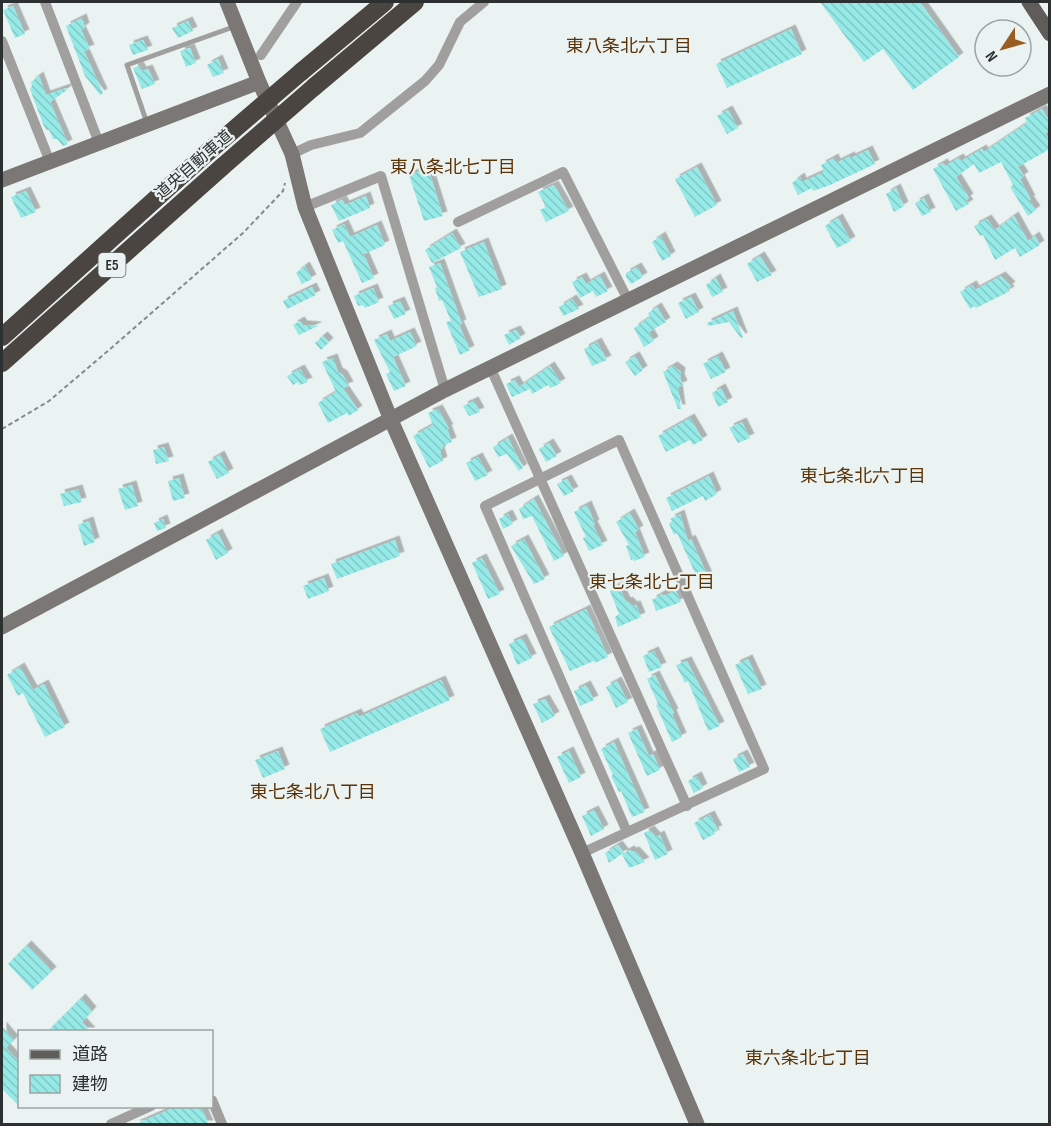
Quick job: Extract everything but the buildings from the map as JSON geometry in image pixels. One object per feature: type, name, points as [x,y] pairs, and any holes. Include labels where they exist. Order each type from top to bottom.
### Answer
[{"type":"highway","name":"道央自動車道","points":[[2,336],[208,151],[385,2]]},
{"type":"highway","name":"道央自動車道","points":[[2,363],[222,166],[416,2]]},
{"type":"main road","points":[[1029,2],[1050,34]]},
{"type":"street","points":[[45,2],[99,143]]},
{"type":"street","points":[[227,2],[256,61],[259,82],[292,154],[305,207],[391,420],[582,853],[697,1125]]},
{"type":"street","points":[[256,61],[297,2]]},
{"type":"street","points":[[292,154],[311,145],[360,132],[367,127],[425,81],[439,65],[460,22],[484,2]]},
{"type":"street","points":[[2,41],[50,162]]},
{"type":"street","points":[[2,180],[259,82]]},
{"type":"street","points":[[2,627],[445,390],[1050,94]]},
{"type":"street","points":[[458,222],[563,172],[628,300]]},
{"type":"street","points":[[305,207],[381,176],[445,390]]},
{"type":"street","points":[[491,369],[687,806]]},
{"type":"street","points":[[582,853],[764,769],[619,440],[485,506],[627,832]]},
{"type":"street","points":[[213,1102],[222,1125]]},
{"type":"street","points":[[111,1125],[149,1108]]},
{"type":"lane","points":[[148,124],[128,65],[237,26]]},
{"type":"path","points":[[2,429],[49,400],[243,233],[283,190],[285,182]]},
{"type":"district","name":"東八条北六丁目","points":[[629,46]]},
{"type":"district","name":"東八条北七丁目","points":[[453,167]]},
{"type":"district","name":"東七条北六丁目","points":[[863,476]]},
{"type":"district","name":"東七条北七丁目","points":[[652,582]]},
{"type":"district","name":"東七条北八丁目","points":[[313,792]]},
{"type":"district","name":"東六条北七丁目","points":[[808,1058]]}]
